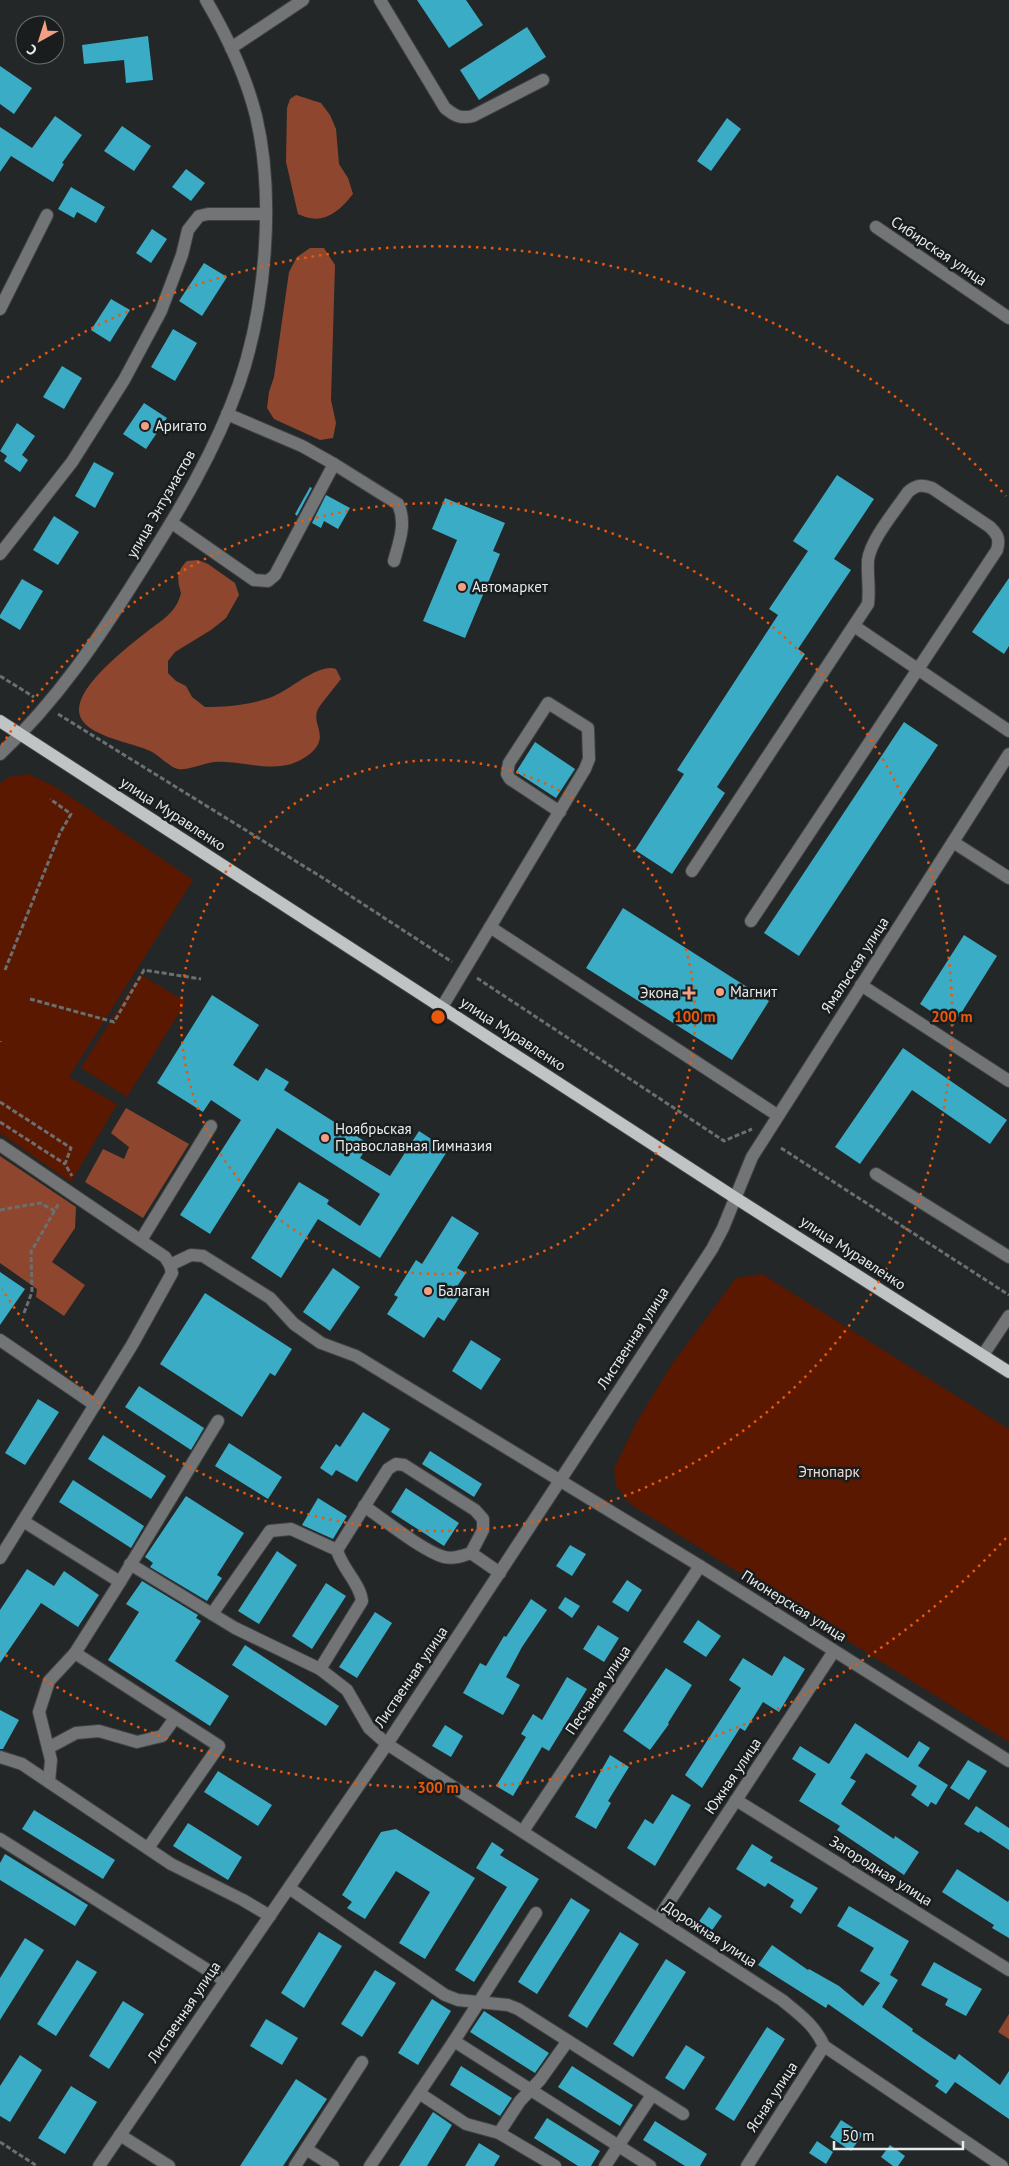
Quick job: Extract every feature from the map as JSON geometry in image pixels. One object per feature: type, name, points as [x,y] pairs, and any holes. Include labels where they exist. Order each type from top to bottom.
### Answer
[{"type":"main road","name":"улица Муравленко","points":[[0,721],[734,1197],[1009,1372]]},
{"type":"street","name":"улица Энтузиастов","points":[[0,754],[21,735],[47,706],[127,593],[172,523],[201,471],[227,414],[244,366],[256,313],[265,248],[266,214],[263,165],[256,117],[247,87],[231,48],[206,0]]},
{"type":"street","points":[[231,48],[303,0]]},
{"type":"street","points":[[380,0],[445,108],[454,116],[463,118],[473,116],[544,80]]},
{"type":"street","points":[[0,554],[72,462],[124,380],[161,310],[182,255],[188,230],[193,221],[199,216],[208,214],[266,214]]},
{"type":"street","points":[[0,309],[47,215]]},
{"type":"street","name":"Сибирская улица","points":[[876,227],[1009,318]]},
{"type":"street","points":[[227,414],[302,446],[398,504],[403,515],[403,525],[394,561]]},
{"type":"street","points":[[172,523],[254,580],[268,580],[275,575],[334,464]]},
{"type":"street","points":[[692,871],[868,604],[870,592],[868,561],[871,547],[908,492],[914,486],[923,484],[990,527],[997,534],[1000,541],[997,550],[751,921]]},
{"type":"street","points":[[854,626],[1009,731]]},
{"type":"street","points":[[442,1007],[560,812],[589,759],[588,728],[548,704],[509,764],[507,774],[510,779],[560,812]]},
{"type":"street","name":"Ямальская улица","points":[[734,1197],[752,1157],[778,1115],[953,842],[1007,762]]},
{"type":"street","points":[[953,842],[1009,878]]},
{"type":"street","points":[[490,927],[778,1115]]},
{"type":"street","points":[[861,985],[1009,1081]]},
{"type":"street","points":[[141,1240],[211,1126]]},
{"type":"street","points":[[0,1145],[165,1257],[172,1273],[168,1283],[95,1405],[0,1558]]},
{"type":"street","points":[[876,1174],[1009,1257]]},
{"type":"street","name":"Лиственная улица","points":[[99,2166],[387,1744],[500,1574],[712,1249],[723,1228],[734,1197]]},
{"type":"street","name":"Пионерская улица","points":[[170,1265],[191,1255],[203,1256],[270,1298],[294,1324],[321,1343],[356,1356],[700,1566],[1009,1761]]},
{"type":"street","points":[[983,1355],[1009,1316]]},
{"type":"street","points":[[0,1340],[95,1405]]},
{"type":"street","points":[[49,1782],[51,1760],[39,1712],[49,1681],[75,1653],[218,1420]]},
{"type":"street","points":[[320,1669],[362,1601],[361,1594],[340,1560],[337,1550],[364,1506],[388,1469],[396,1464],[404,1465],[475,1510],[483,1519],[483,1530],[471,1553],[456,1558],[444,1557],[364,1506]]},
{"type":"street","points":[[23,1521],[120,1582]]},
{"type":"street","points":[[212,1614],[270,1531],[291,1529],[337,1550]]},
{"type":"street","points":[[471,1553],[500,1574]]},
{"type":"street","name":"Дорожная улица","points":[[130,1564],[235,1628],[320,1669],[347,1690],[369,1728],[387,1744],[788,2005],[806,2019],[819,2034],[824,2046],[1002,2166]]},
{"type":"street","name":"Песчаная улица","points":[[523,1831],[700,1566]]},
{"type":"street","name":"Южная улица","points":[[658,1919],[834,1651]]},
{"type":"street","points":[[75,1653],[219,1746],[148,1848]]},
{"type":"street","points":[[48,1748],[76,1733],[99,1731],[137,1742],[162,1736],[175,1718]]},
{"type":"street","points":[[0,1757],[22,1764],[171,1864],[244,1900],[270,1916]]},
{"type":"street","name":"Загородная улица","points":[[736,1800],[1009,1970]]},
{"type":"street","points":[[0,1839],[225,1981]]},
{"type":"street","points":[[289,1888],[445,1995],[477,2003],[508,2005],[518,2009],[567,2042],[683,2114]]},
{"type":"street","points":[[370,2166],[454,2041],[536,1913]]},
{"type":"street","points":[[454,2041],[650,2166]]},
{"type":"street","points":[[499,2133],[520,2101],[540,2080],[567,2042]]},
{"type":"street","name":"Ясная улица","points":[[747,2166],[824,2046]]},
{"type":"street","points":[[295,2166],[362,2062]]},
{"type":"street","points":[[419,2093],[466,2124],[499,2133],[555,2166]]},
{"type":"street","points":[[605,2166],[652,2095]]},
{"type":"street","points":[[120,2135],[169,2166]]},
{"type":"street","points":[[306,2149],[333,2166]]},
{"type":"path","points":[[0,676],[323,878],[724,1141],[752,1129]]},
{"type":"path","points":[[5,970],[60,833],[71,814],[50,799]]},
{"type":"path","points":[[30,999],[114,1022],[144,970],[201,979]]},
{"type":"path","points":[[0,1102],[71,1148],[64,1164]]},
{"type":"path","points":[[0,1122],[64,1164],[74,1178],[31,1252],[32,1292],[24,1313]]},
{"type":"path","points":[[781,1148],[1009,1295]]},
{"type":"path","points":[[0,1210],[40,1204],[55,1211]]},
{"type":"path","points":[[0,2142],[37,2166]]},
{"type":"green space","points":[[28,774],[56,787],[193,880],[69,1077],[117,1104],[71,1182],[0,1133],[0,784],[8,777]]},
{"type":"green space","points":[[140,974],[186,1002],[127,1097],[81,1068]]},
{"type":"green space","name":"Этнопарк","points":[[762,1274],[1009,1429],[1009,1742],[630,1504],[616,1485],[614,1469],[636,1423],[672,1364],[736,1278]]},
{"type":"shaded area","points":[[296,95],[321,103],[330,115],[336,129],[339,164],[348,178],[353,194],[335,212],[322,218],[315,219],[298,214],[286,162],[287,108],[290,99]]},
{"type":"shaded area","points":[[310,248],[324,248],[335,265],[331,400],[336,423],[333,438],[320,440],[274,419],[267,408],[269,392],[274,377],[289,272],[297,257]]},
{"type":"shaded area","points":[[198,560],[208,564],[235,583],[239,595],[226,618],[211,630],[175,652],[168,661],[168,673],[176,681],[186,686],[192,697],[205,707],[240,705],[274,696],[313,673],[329,668],[336,669],[341,679],[318,709],[316,715],[320,737],[319,743],[307,756],[296,762],[285,766],[273,767],[215,762],[178,769],[150,751],[97,732],[87,726],[81,718],[79,709],[81,699],[95,678],[115,658],[171,612],[181,593],[178,580],[179,572],[187,561]]},
{"type":"shaded area","points":[[126,1108],[189,1144],[143,1218],[85,1182],[103,1149],[124,1159],[129,1147],[111,1133]]},
{"type":"shaded area","points":[[0,1156],[76,1207],[75,1228],[52,1262],[85,1285],[64,1316],[36,1297],[37,1289],[0,1263]]},
{"type":"shaded area","points":[[1009,2014],[1009,2039],[998,2032]]},
{"type":"building","points":[[417,0],[466,0],[483,25],[449,48]]},
{"type":"building","points":[[527,27],[546,57],[479,100],[460,70]]},
{"type":"building","points":[[148,36],[153,80],[126,83],[124,60],[84,64],[82,45]]},
{"type":"building","points":[[0,66],[32,88],[14,114],[0,104]]},
{"type":"building","points":[[55,116],[82,135],[62,163],[64,164],[53,182],[11,156],[0,172],[0,127],[32,148]]},
{"type":"building","points":[[727,118],[741,129],[711,171],[697,161]]},
{"type":"building","points":[[122,126],[151,146],[134,171],[104,151]]},
{"type":"building","points":[[186,169],[205,183],[191,201],[172,187]]},
{"type":"building","points":[[71,187],[105,207],[96,223],[77,212],[74,218],[58,209]]},
{"type":"building","points":[[152,229],[167,239],[151,263],[136,253]]},
{"type":"building","points":[[204,263],[227,277],[202,316],[179,301]]},
{"type":"building","points":[[111,299],[130,310],[110,342],[91,330]]},
{"type":"building","points":[[173,329],[197,343],[175,381],[151,367]]},
{"type":"building","points":[[62,366],[82,378],[64,409],[43,397]]},
{"type":"building","name":"Аригато","points":[[144,403],[167,418],[146,449],[123,434]]},
{"type":"building","points":[[17,423],[35,436],[22,455],[28,460],[20,472],[4,461],[7,456],[0,451]]},
{"type":"building","points":[[94,462],[114,473],[95,508],[75,496]]},
{"type":"building","points":[[837,475],[874,499],[834,559],[851,570],[798,649],[805,654],[717,787],[725,793],[672,874],[635,850],[684,774],[677,770],[778,615],[769,609],[808,551],[793,541]]},
{"type":"building","points":[[310,487],[312,488],[297,516],[295,514]]},
{"type":"building","points":[[326,495],[350,508],[338,529],[324,521],[321,528],[312,523]]},
{"type":"building","name":"Автомаркет","points":[[445,498],[505,523],[493,551],[500,554],[465,638],[423,621],[457,540],[432,529]]},
{"type":"building","points":[[54,516],[79,532],[58,565],[33,550]]},
{"type":"building","points":[[1009,578],[1009,646],[1004,654],[972,632]]},
{"type":"building","points":[[22,579],[43,591],[20,630],[0,618],[0,615]]},
{"type":"building","points":[[904,722],[938,745],[799,956],[764,933]]},
{"type":"building","points":[[535,742],[575,769],[556,798],[516,772]]},
{"type":"building","points":[[623,908],[769,1001],[732,1060],[586,968]]},
{"type":"building","points":[[964,935],[997,956],[953,1026],[920,1004]]},
{"type":"building","name":"Ноябрьская Православная Гимназия","points":[[212,995],[259,1025],[233,1065],[258,1081],[266,1068],[289,1082],[284,1090],[369,1144],[360,1158],[390,1176],[419,1131],[448,1150],[380,1258],[318,1219],[281,1278],[251,1258],[299,1182],[329,1200],[327,1204],[360,1226],[380,1194],[277,1128],[210,1234],[180,1215],[241,1120],[211,1100],[203,1112],[157,1083]]},
{"type":"building","points":[[903,1048],[1007,1120],[990,1144],[912,1090],[860,1164],[835,1147]]},
{"type":"building","name":"Балаган","points":[[452,1216],[479,1233],[457,1268],[466,1273],[454,1291],[461,1295],[444,1321],[438,1317],[424,1338],[387,1314],[398,1297],[394,1295],[416,1260],[422,1264]]},
{"type":"building","points":[[333,1268],[360,1287],[330,1331],[303,1312]]},
{"type":"building","points":[[0,1272],[25,1289],[0,1325]]},
{"type":"building","points":[[205,1293],[292,1349],[275,1376],[270,1373],[242,1417],[160,1364]]},
{"type":"building","points":[[471,1340],[501,1359],[481,1390],[452,1371]]},
{"type":"building","points":[[139,1386],[204,1428],[191,1450],[125,1407]]},
{"type":"building","points":[[38,1399],[59,1412],[25,1465],[5,1453]]},
{"type":"building","points":[[363,1412],[390,1429],[357,1482],[336,1470],[332,1476],[320,1468],[336,1444],[340,1447]]},
{"type":"building","points":[[103,1435],[166,1476],[151,1499],[88,1459]]},
{"type":"building","points":[[229,1443],[282,1477],[268,1499],[215,1466]]},
{"type":"building","points":[[430,1451],[482,1484],[474,1497],[422,1464]]},
{"type":"building","points":[[73,1480],[144,1526],[131,1548],[59,1502]]},
{"type":"building","points":[[406,1488],[459,1523],[444,1546],[391,1512]]},
{"type":"building","points":[[186,1496],[244,1533],[217,1575],[222,1578],[207,1601],[150,1567],[153,1563],[145,1557]]},
{"type":"building","points":[[318,1498],[347,1516],[333,1539],[302,1525]]},
{"type":"building","points":[[570,1545],[586,1554],[572,1576],[556,1566]]},
{"type":"building","points":[[277,1551],[297,1565],[259,1624],[238,1611]]},
{"type":"building","points":[[27,1569],[54,1586],[64,1571],[99,1595],[78,1627],[41,1603],[0,1663],[0,1610]]},
{"type":"building","points":[[627,1580],[642,1590],[628,1612],[612,1602]]},
{"type":"building","points":[[142,1581],[198,1615],[196,1618],[201,1621],[175,1661],[229,1696],[210,1726],[108,1660],[139,1612],[126,1604]]},
{"type":"building","points":[[326,1583],[346,1596],[312,1649],[292,1636]]},
{"type":"building","points":[[565,1597],[580,1606],[572,1618],[558,1608]]},
{"type":"building","points":[[531,1599],[547,1610],[522,1647],[506,1677],[520,1685],[503,1715],[463,1693],[480,1663],[486,1666],[504,1636],[506,1637]]},
{"type":"building","points":[[375,1612],[392,1623],[357,1678],[339,1667]]},
{"type":"building","points":[[698,1620],[721,1636],[706,1657],[683,1642]]},
{"type":"building","points":[[598,1625],[619,1638],[604,1662],[583,1649]]},
{"type":"building","points":[[245,1645],[339,1706],[326,1726],[232,1665]]},
{"type":"building","points":[[784,1656],[805,1669],[779,1712],[763,1702],[745,1731],[740,1728],[702,1788],[685,1775],[741,1688],[729,1680],[743,1658],[772,1676]]},
{"type":"building","points":[[666,1668],[692,1685],[669,1724],[650,1750],[623,1731]]},
{"type":"building","points":[[567,1677],[587,1689],[549,1751],[542,1747],[513,1796],[496,1786],[526,1737],[521,1734],[533,1714],[542,1720]]},
{"type":"building","points":[[0,1710],[19,1720],[3,1749],[0,1749]]},
{"type":"building","points":[[855,1723],[908,1758],[919,1741],[930,1748],[918,1766],[948,1785],[936,1805],[931,1802],[928,1807],[911,1795],[917,1786],[866,1753],[850,1778],[856,1781],[841,1804],[894,1839],[895,1836],[919,1852],[904,1875],[837,1830],[840,1826],[799,1801],[816,1774],[792,1759],[800,1746],[829,1764]]},
{"type":"building","points":[[445,1725],[463,1736],[451,1757],[432,1746]]},
{"type":"building","points":[[610,1755],[629,1767],[608,1801],[611,1803],[596,1829],[575,1817]]},
{"type":"building","points":[[968,1760],[987,1771],[969,1800],[950,1788]]},
{"type":"building","points":[[218,1771],[272,1805],[258,1826],[204,1792]]},
{"type":"building","points":[[672,1794],[691,1805],[655,1866],[627,1848],[645,1819],[653,1824]]},
{"type":"building","points":[[976,1806],[1009,1828],[1009,1850],[980,1831],[979,1833],[964,1824]]},
{"type":"building","points":[[34,1810],[115,1860],[103,1879],[22,1829]]},
{"type":"building","points":[[188,1823],[242,1857],[228,1880],[173,1846]]},
{"type":"building","points":[[396,1829],[475,1878],[425,1959],[399,1943],[430,1892],[396,1871],[365,1919],[347,1908],[352,1902],[342,1895],[381,1832]]},
{"type":"building","points":[[492,1842],[504,1850],[500,1855],[539,1879],[474,1982],[455,1970],[507,1887],[476,1868]]},
{"type":"building","points":[[752,1844],[773,1857],[770,1861],[818,1888],[801,1914],[790,1907],[794,1900],[768,1883],[765,1887],[736,1869]]},
{"type":"building","points":[[5,1854],[88,1905],[75,1926],[0,1880],[0,1863]]},
{"type":"building","points":[[957,1869],[1008,1902],[1009,1900],[1009,1938],[992,1928],[994,1925],[942,1892]]},
{"type":"building","points":[[571,1898],[590,1910],[537,1994],[518,1982]]},
{"type":"building","points":[[849,1906],[909,1941],[890,1975],[898,1980],[882,2007],[913,2029],[912,2031],[955,2060],[959,2054],[1000,2085],[1009,2071],[1009,2119],[955,2082],[946,2094],[935,2086],[939,2081],[828,2004],[826,2008],[758,1965],[772,1945],[808,1970],[839,1986],[863,2006],[880,1983],[860,1971],[874,1948],[837,1926]]},
{"type":"building","points":[[709,1907],[722,1916],[708,1936],[695,1927]]},
{"type":"building","points":[[319,1932],[342,1946],[304,2008],[281,1993]]},
{"type":"building","points":[[620,1932],[639,1944],[587,2028],[568,2016]]},
{"type":"building","points":[[25,1938],[44,1950],[0,2020],[0,1978]]},
{"type":"building","points":[[666,1959],[686,1972],[633,2057],[613,2044]]},
{"type":"building","points":[[77,1960],[97,1972],[56,2036],[37,2024]]},
{"type":"building","points":[[934,1962],[982,1989],[966,2016],[945,2005],[948,1999],[921,1985]]},
{"type":"building","points":[[375,1970],[396,1983],[362,2037],[341,2024]]},
{"type":"building","points":[[432,1999],[451,2011],[418,2065],[398,2053]]},
{"type":"building","points":[[123,2001],[144,2014],[109,2069],[89,2056]]},
{"type":"building","points":[[484,2011],[549,2053],[535,2073],[470,2032]]},
{"type":"building","points":[[266,2019],[298,2038],[282,2065],[250,2046]]},
{"type":"building","points":[[767,2027],[785,2039],[734,2121],[715,2109]]},
{"type":"building","points":[[686,2045],[705,2057],[684,2090],[665,2078]]},
{"type":"building","points":[[20,2055],[42,2070],[10,2122],[0,2116],[0,2086]]},
{"type":"building","points":[[461,2066],[512,2098],[500,2116],[450,2085]]},
{"type":"building","points":[[572,2066],[633,2105],[620,2126],[558,2087]]},
{"type":"building","points":[[296,2079],[327,2099],[283,2166],[240,2166]]},
{"type":"building","points":[[71,2086],[97,2102],[65,2154],[38,2138]]},
{"type":"building","points":[[433,2112],[452,2125],[427,2166],[399,2166]]},
{"type":"building","points":[[547,2118],[600,2151],[591,2166],[578,2166],[534,2138]]},
{"type":"building","points":[[841,2120],[863,2134],[851,2151],[830,2137]]},
{"type":"building","points":[[655,2121],[707,2154],[700,2166],[685,2166],[643,2140]]},
{"type":"building","points":[[817,2141],[833,2152],[826,2164],[809,2153]]},
{"type":"building","points":[[479,2143],[500,2156],[494,2166],[465,2166]]},
{"type":"building","points":[[890,2145],[905,2156],[898,2166],[893,2166],[881,2157]]},
{"type":"place","name":"Аригато","points":[[145,426]]},
{"type":"place","name":"Автомаркет","points":[[462,587]]},
{"type":"place","name":"Магнит","points":[[720,992]]},
{"type":"place","name":"Экона","points":[[689,993]]},
{"type":"place","name":"Ноябрьская Православная Гимназия","points":[[325,1138]]},
{"type":"place","name":"Балаган","points":[[428,1291]]}]
